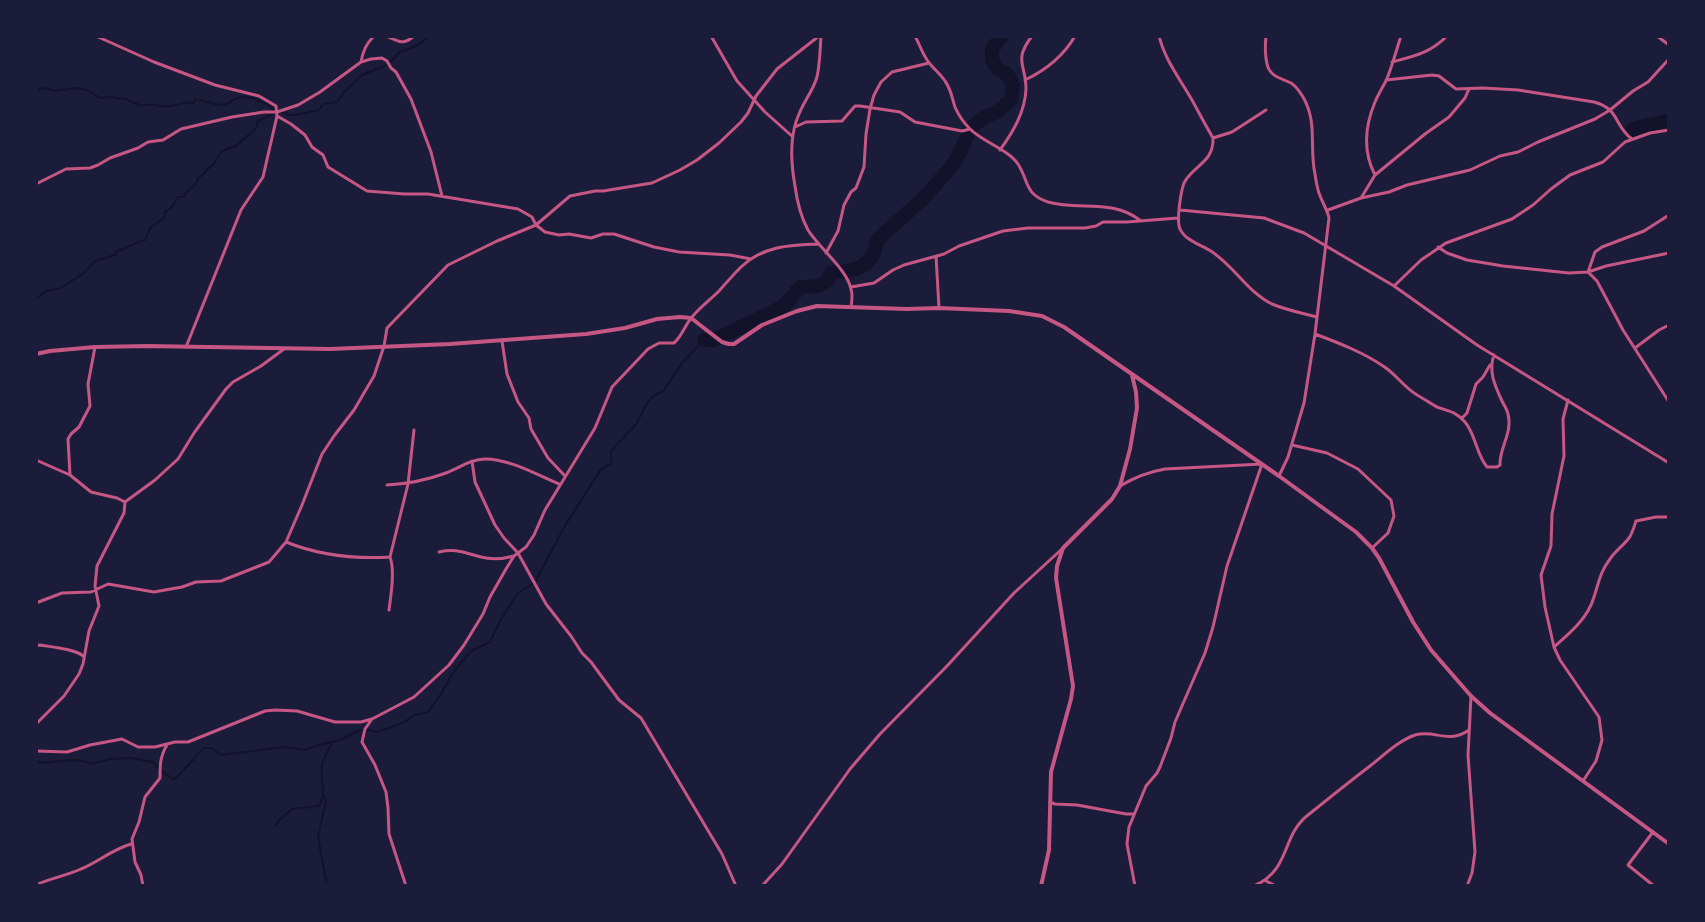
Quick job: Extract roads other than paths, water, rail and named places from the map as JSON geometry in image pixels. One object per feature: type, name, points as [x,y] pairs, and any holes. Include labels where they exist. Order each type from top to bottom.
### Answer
[{"type":"street","points":[[96,36],[154,62],[215,85],[259,96],[276,106],[277,114],[263,177],[241,210],[186,347]]},
{"type":"street","points":[[361,62],[363,50],[374,36]]},
{"type":"street","points":[[390,36],[403,43],[414,36]]},
{"type":"street","points":[[711,36],[737,81],[754,101],[793,137]]},
{"type":"street","points":[[36,603],[68,592],[96,590],[113,584],[133,590],[154,592],[196,582],[221,581],[269,562],[286,542],[322,454],[370,384],[384,346],[387,328],[452,262],[536,225],[570,196],[595,190],[603,191],[652,183],[680,170],[719,143],[748,113],[756,96],[777,69],[820,36]]},
{"type":"street","points":[[820,36],[817,76],[795,127],[792,170],[800,212],[819,244],[841,270],[851,287],[851,307]]},
{"type":"street","points":[[915,36],[929,63],[945,80],[955,108],[970,129],[1018,164],[1026,183],[1039,198],[1051,202],[1113,207],[1135,216],[1140,221]]},
{"type":"street","points":[[1000,150],[1015,129],[1019,119],[1026,90],[1022,69],[1022,51],[1032,36]]},
{"type":"street","points":[[1025,80],[1042,72],[1059,58],[1075,36]]},
{"type":"street","points":[[1159,36],[1170,64],[1213,138],[1213,148],[1209,156],[1184,184],[1178,218],[1180,229],[1186,237],[1210,250],[1260,296],[1283,308],[1317,317]]},
{"type":"street","points":[[1266,36],[1267,66],[1271,73],[1297,89],[1310,113],[1317,189],[1328,210],[1329,228],[1304,403],[1292,445],[1279,476]]},
{"type":"street","points":[[1375,176],[1367,151],[1368,127],[1401,36]]},
{"type":"street","points":[[1392,62],[1424,54],[1447,36]]},
{"type":"street","points":[[1657,36],[1669,45]]},
{"type":"street","points":[[277,114],[320,92],[361,62],[382,58],[396,72],[411,99],[431,152],[442,196]]},
{"type":"street","points":[[1328,210],[1407,185],[1470,170],[1500,156],[1518,152],[1578,127],[1610,110],[1633,90],[1648,82],[1669,59]]},
{"type":"street","points":[[826,253],[838,231],[844,205],[856,188],[864,166],[870,109],[881,82],[892,72],[929,63]]},
{"type":"street","points":[[1386,80],[1432,75],[1438,76],[1456,89],[1498,88],[1594,102],[1606,106],[1618,120],[1626,135],[1632,139]]},
{"type":"street","points":[[1361,198],[1375,176],[1449,117],[1465,98],[1469,89]]},
{"type":"street","points":[[795,127],[806,122],[842,121],[855,106],[900,112],[915,122],[962,131],[970,129]]},
{"type":"street","points":[[1213,138],[1232,132],[1266,110]]},
{"type":"street","points":[[36,184],[66,169],[90,168],[98,165],[148,142],[163,140],[181,129],[264,112],[277,114],[291,124],[305,135],[312,147],[323,155],[328,167],[364,190],[428,194],[518,209],[532,217],[536,225],[545,232],[559,235],[569,234],[591,238],[603,234],[614,234],[654,247],[679,252],[730,255],[751,259]]},
{"type":"street","points":[[1394,286],[1438,247],[1456,238],[1512,219],[1570,175],[1603,162],[1625,142],[1669,130]]},
{"type":"street","points":[[1180,210],[1264,218],[1304,233],[1394,286],[1494,355],[1669,464]]},
{"type":"street","points":[[1588,272],[1595,252],[1602,247],[1644,231],[1669,215]]},
{"type":"street","points":[[851,287],[874,283],[904,265],[936,256],[1003,231],[1028,228],[1085,228],[1103,222],[1178,218]]},
{"type":"street","points":[[36,751],[67,752],[90,745],[122,740],[138,747],[188,742],[265,711],[275,710],[306,713],[335,722],[361,722],[372,719],[414,697],[449,665],[464,645],[516,555],[526,547],[534,535],[559,484],[595,428],[612,387],[648,349],[659,344],[674,343],[691,318],[751,259],[766,250],[779,247],[819,244]]},
{"type":"street","points":[[1438,247],[1454,256],[1480,262],[1569,273],[1588,272],[1669,253]]},
{"type":"street","points":[[936,256],[939,308]]},
{"type":"street","points":[[1588,272],[1597,280],[1611,309],[1669,402]]},
{"type":"street","points":[[36,354],[95,348],[284,349],[502,341],[586,334],[669,317],[691,318],[722,342],[734,344],[762,325],[817,306],[1009,311],[1047,317],[1262,464],[1356,532],[1372,548],[1431,650],[1471,696],[1490,713],[1669,844]]},
{"type":"street","points":[[1635,348],[1659,330],[1669,326]]},
{"type":"street","points":[[1315,334],[1369,357],[1385,367],[1408,389],[1438,407],[1458,414],[1475,438],[1483,462],[1487,467],[1497,467],[1500,465],[1499,456],[1508,432],[1508,414],[1492,376],[1491,363]]},
{"type":"street","points":[[502,341],[507,374],[518,402],[529,418],[531,429],[548,458],[565,476]]},
{"type":"street","points":[[70,475],[68,439],[79,427],[90,406],[89,380],[95,348]]},
{"type":"street","points":[[36,724],[64,696],[79,674],[89,631],[99,606],[95,580],[99,560],[124,513],[125,502],[155,480],[178,459],[194,433],[233,382],[284,349]]},
{"type":"street","points":[[1462,418],[1467,413],[1476,384],[1483,377],[1494,355]]},
{"type":"street","points":[[762,886],[782,864],[850,769],[880,734],[1014,593],[1112,499],[1120,486],[1130,449],[1137,408],[1137,392],[1132,375]]},
{"type":"street","points":[[1568,400],[1563,419],[1564,456],[1552,514],[1551,546],[1540,575],[1554,647],[1560,660],[1599,717],[1602,740],[1596,761],[1583,781]]},
{"type":"street","points":[[389,610],[392,564],[390,556],[408,484],[414,430]]},
{"type":"street","points":[[1292,445],[1327,453],[1358,470],[1392,500],[1394,516],[1388,533],[1372,548]]},
{"type":"street","points":[[387,485],[408,484],[446,473],[472,461],[487,459],[506,462],[559,484]]},
{"type":"street","points":[[36,460],[70,475],[92,492],[125,502]]},
{"type":"street","points":[[472,461],[475,482],[486,509],[504,538],[546,604],[582,653],[619,700],[641,718],[722,854],[736,886]]},
{"type":"street","points":[[1120,486],[1138,476],[1158,470],[1262,464]]},
{"type":"street","points":[[1135,886],[1127,844],[1129,827],[1146,786],[1160,767],[1175,722],[1205,653],[1227,566],[1262,464]]},
{"type":"street","points":[[1554,647],[1588,612],[1605,567],[1629,538],[1636,521],[1669,516],[1669,509]]},
{"type":"street","points":[[286,542],[320,552],[366,557],[390,556]]},
{"type":"street","points":[[1041,886],[1049,850],[1051,772],[1073,686],[1056,578],[1063,548]]},
{"type":"street","points":[[439,552],[461,550],[483,558],[494,559],[516,555]]},
{"type":"street","points":[[36,646],[70,650],[84,656]]},
{"type":"street","points":[[1467,886],[1472,873],[1475,852],[1468,755],[1471,696]]},
{"type":"street","points":[[372,719],[365,729],[362,742],[386,792],[389,834],[406,886]]},
{"type":"street","points":[[1254,886],[1266,881],[1275,872],[1292,836],[1304,818],[1392,748],[1418,735],[1453,737],[1461,736],[1469,730]]},
{"type":"street","points":[[143,886],[131,844],[145,797],[160,778],[161,756],[167,745]]},
{"type":"street","points":[[1050,802],[1134,814]]},
{"type":"street","points":[[1653,832],[1628,865],[1654,886]]},
{"type":"street","points":[[36,885],[81,869],[119,847],[131,844]]},
{"type":"street","points":[[1266,881],[1276,886]]},
{"type":"waterway","points":[[36,299],[46,291],[61,288],[84,273],[95,261],[115,255],[117,251],[145,240],[150,228],[164,218],[165,212],[172,207],[178,197],[184,197],[221,152],[235,147],[257,127],[258,121],[279,112],[289,115],[300,114],[319,110],[323,104],[337,102],[362,75],[387,65],[400,52],[416,46],[430,36]]},
{"type":"waterway","points":[[704,340],[714,340],[780,308],[800,287],[819,286],[826,282],[831,273],[856,269],[868,262],[872,257],[877,240],[925,197],[951,167],[970,129],[1011,100],[1013,85],[1008,75],[998,69],[992,60],[992,49],[1002,36]]},
{"type":"waterway","points":[[36,91],[45,88],[54,91],[77,88],[87,90],[100,98],[126,99],[141,106],[194,103],[195,99],[223,105],[246,97],[260,101],[276,111]]},
{"type":"waterway","points":[[1632,130],[1669,120]]},
{"type":"waterway","points":[[36,762],[78,760],[91,764],[110,759],[130,758],[153,762],[173,779],[204,748],[212,748],[221,755],[284,747],[305,750],[340,740],[358,731],[377,732],[403,723],[414,715],[428,712],[452,674],[471,651],[490,642],[518,593],[535,582],[566,524],[601,469],[611,464],[611,451],[636,424],[647,403],[653,396],[663,391],[683,362],[704,340]]},
{"type":"waterway","points":[[276,825],[292,809],[319,806],[323,797],[323,763],[332,743]]},
{"type":"waterway","points":[[324,795],[326,801],[318,837],[327,886]]}]
